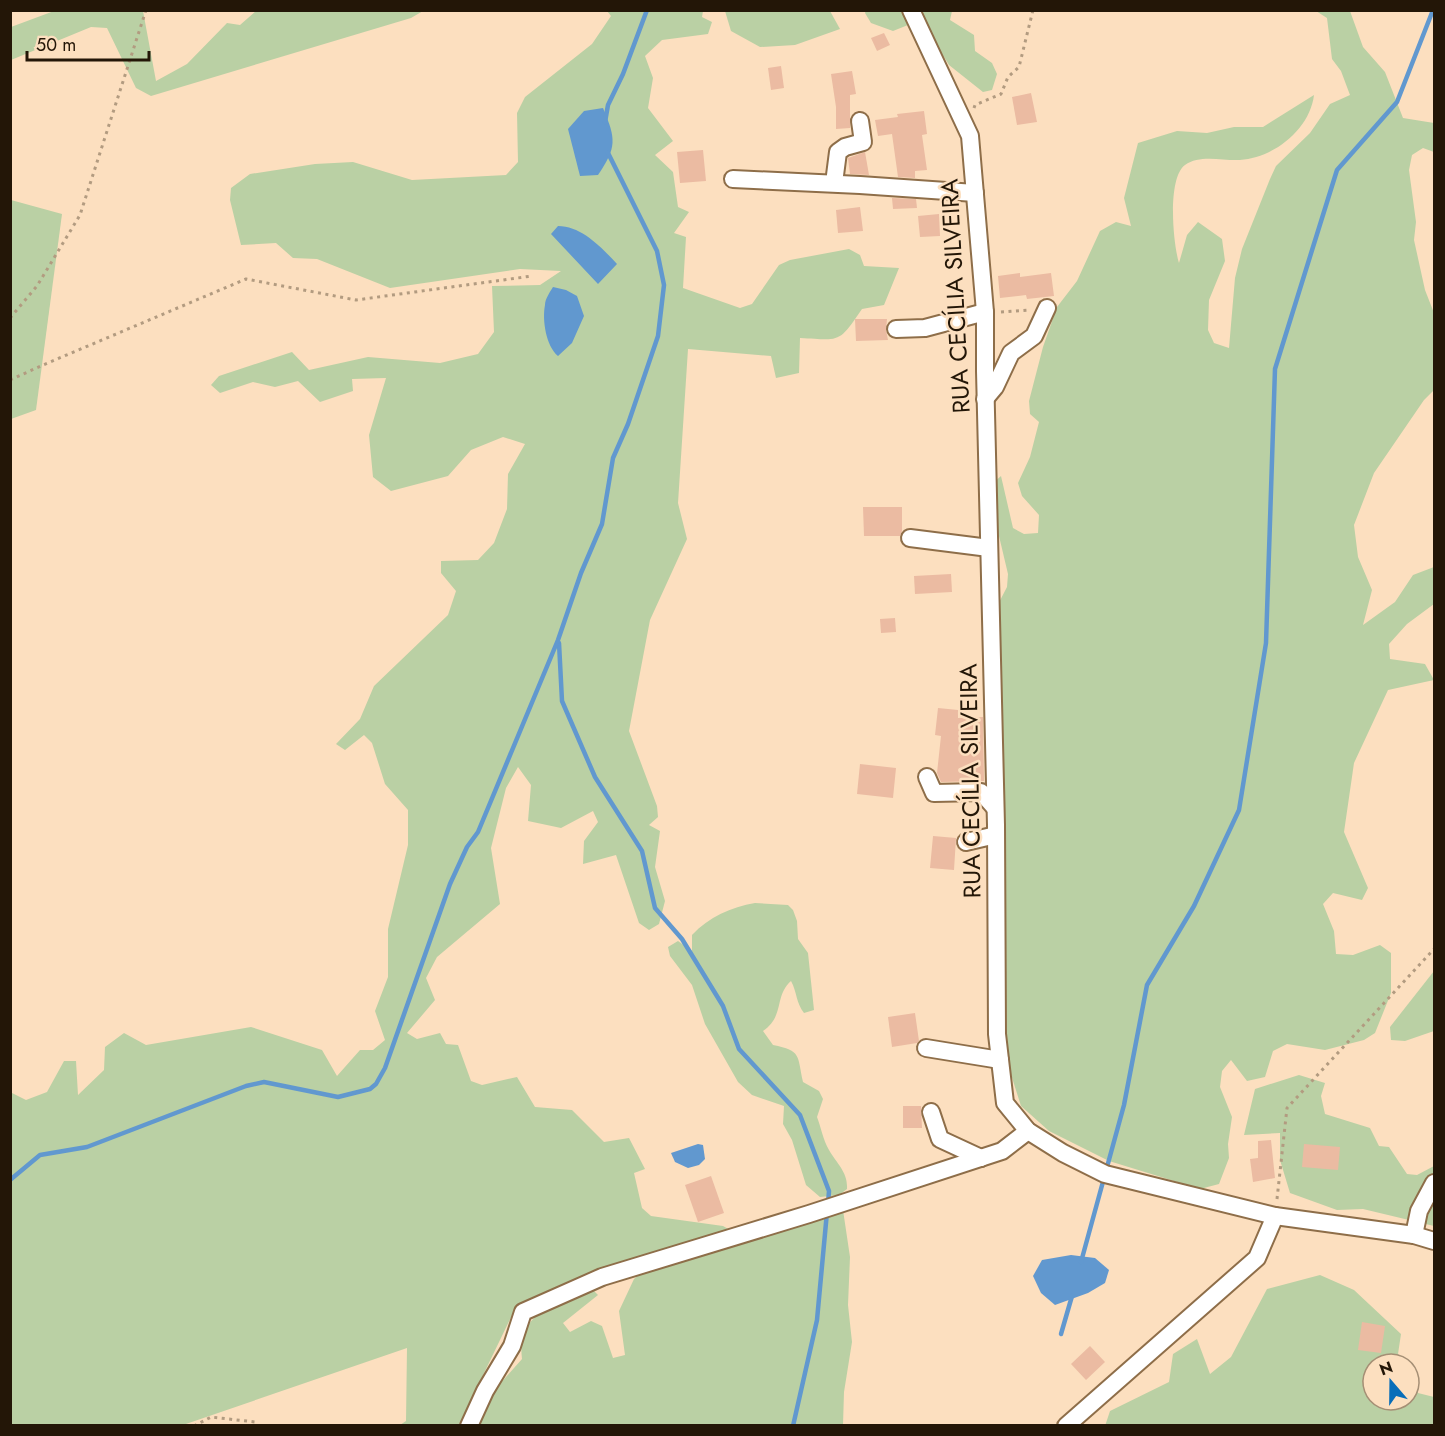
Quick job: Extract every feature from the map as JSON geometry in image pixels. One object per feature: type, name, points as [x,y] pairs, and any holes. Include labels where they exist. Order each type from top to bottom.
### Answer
[{"type":"street","name":"RUA CECÍLIA SILVEIRA","points":[[911,10],[970,136],[975,193],[985,312],[998,1034],[1005,1103],[1028,1131],[1063,1153],[1106,1174],[1275,1216],[1414,1235],[1434,1241]]},
{"type":"street","points":[[834,183],[838,152],[845,147],[863,142],[860,121]]},
{"type":"street","points":[[733,179],[834,183],[975,193]]},
{"type":"street","points":[[985,399],[995,387],[1011,353],[1034,336],[1047,308]]},
{"type":"street","points":[[896,329],[926,327],[985,312]]},
{"type":"street","points":[[910,538],[989,548]]},
{"type":"street","points":[[927,777],[934,793],[981,792],[995,808]]},
{"type":"street","points":[[966,842],[996,835]]},
{"type":"street","points":[[926,1048],[1000,1060]]},
{"type":"street","points":[[931,1112],[940,1140],[981,1158]]},
{"type":"street","points":[[469,1425],[485,1391],[512,1346],[523,1312],[602,1277],[1002,1151],[1028,1131]]},
{"type":"street","points":[[1414,1235],[1419,1211],[1434,1183]]},
{"type":"street","points":[[1066,1425],[1257,1258],[1275,1216]]},
{"type":"path","points":[[10,318],[37,286],[80,215],[146,10]]},
{"type":"path","points":[[970,136],[971,116],[975,105],[1001,94],[1008,77],[1019,67],[1033,10]]},
{"type":"path","points":[[10,380],[246,279],[356,300],[532,276]]},
{"type":"path","points":[[985,312],[1047,308]]},
{"type":"path","points":[[1275,1216],[1287,1108],[1434,949]]},
{"type":"path","points":[[194,1425],[211,1417],[255,1422],[258,1425]]},
{"type":"green space","points":[[866,10],[901,11],[908,25],[893,31],[871,23],[865,13]]},
{"type":"green space","points":[[54,11],[143,11],[156,81],[187,64],[227,23],[240,25],[256,11],[423,11],[411,18],[151,96],[136,88],[107,28],[91,27],[11,60],[11,27]]},
{"type":"green space","points":[[607,11],[703,11],[702,17],[712,22],[708,34],[662,40],[645,56],[653,78],[648,108],[673,141],[655,155],[673,172],[678,207],[689,212],[674,233],[686,237],[683,288],[740,308],[752,304],[779,265],[790,260],[849,249],[860,255],[864,266],[899,268],[884,305],[862,309],[843,334],[831,339],[800,338],[799,373],[776,378],[771,356],[688,349],[678,503],[687,539],[650,620],[629,731],[657,806],[658,817],[649,825],[660,831],[655,867],[665,901],[659,924],[649,930],[639,923],[616,855],[583,864],[584,841],[598,822],[593,811],[561,828],[528,821],[531,785],[518,767],[506,788],[491,848],[500,904],[437,957],[426,978],[435,1000],[407,1033],[417,1039],[440,1033],[446,1044],[458,1045],[471,1081],[482,1085],[517,1077],[535,1107],[572,1110],[604,1142],[629,1138],[645,1169],[634,1173],[642,1208],[651,1216],[723,1226],[732,1231],[566,1285],[514,1311],[459,1425],[400,1425],[406,1421],[407,1348],[183,1425],[11,1425],[10,1092],[26,1100],[47,1092],[64,1061],[76,1061],[78,1095],[104,1070],[105,1047],[124,1033],[146,1045],[251,1027],[322,1050],[337,1076],[360,1050],[373,1050],[385,1040],[375,1011],[388,977],[388,929],[408,845],[408,810],[385,784],[372,743],[364,735],[345,750],[336,744],[360,719],[374,686],[448,615],[456,591],[441,573],[441,561],[478,560],[494,543],[507,509],[508,474],[525,444],[503,437],[471,450],[448,476],[391,491],[373,477],[369,435],[386,378],[352,379],[353,391],[320,402],[298,381],[275,387],[253,382],[220,393],[211,385],[219,376],[292,352],[309,370],[368,357],[440,363],[478,354],[494,332],[492,286],[540,285],[561,271],[520,269],[390,288],[317,259],[293,258],[276,243],[241,245],[230,200],[231,188],[250,174],[315,164],[353,162],[412,180],[506,175],[518,162],[517,113],[525,97],[592,44],[611,16]]},
{"type":"green space","points":[[725,11],[830,11],[840,29],[795,45],[760,47],[731,31]]},
{"type":"green space","points":[[916,11],[952,11],[950,20],[974,35],[975,51],[992,63],[997,74],[992,90],[983,92],[949,65]]},
{"type":"green space","points":[[1316,11],[1350,11],[1363,47],[1385,72],[1403,118],[1434,123],[1434,152],[1423,148],[1412,155],[1409,170],[1416,222],[1414,240],[1425,290],[1434,313],[1434,390],[1424,400],[1374,473],[1354,525],[1358,557],[1372,590],[1363,625],[1395,602],[1413,575],[1434,567],[1434,604],[1407,624],[1389,644],[1390,659],[1425,664],[1434,680],[1388,690],[1354,763],[1344,832],[1368,888],[1362,900],[1333,893],[1323,904],[1334,931],[1336,954],[1353,955],[1380,945],[1391,953],[1391,993],[1375,1033],[1364,1040],[1325,1050],[1287,1044],[1273,1051],[1265,1077],[1247,1081],[1231,1060],[1222,1071],[1220,1087],[1232,1117],[1228,1144],[1229,1158],[1219,1184],[1200,1189],[1109,1161],[1049,1131],[1021,1106],[1008,1065],[993,614],[1007,587],[1008,574],[990,498],[991,485],[1001,476],[1013,528],[1024,534],[1038,533],[1039,515],[1022,496],[1018,483],[1030,457],[1039,422],[1030,414],[1029,401],[1043,347],[1057,307],[1077,281],[1100,231],[1116,222],[1131,226],[1124,198],[1138,143],[1177,131],[1207,133],[1234,127],[1263,127],[1314,95],[1306,119],[1298,130],[1277,148],[1253,158],[1240,160],[1198,160],[1185,165],[1179,172],[1173,212],[1179,263],[1187,235],[1198,222],[1222,239],[1225,261],[1209,300],[1208,330],[1214,343],[1229,348],[1235,278],[1242,249],[1276,166],[1310,133],[1330,104],[1350,95],[1341,71],[1332,59],[1327,18]]},
{"type":"green space","points":[[11,200],[62,214],[36,410],[11,419]]},
{"type":"green space","points":[[755,903],[788,905],[793,910],[797,921],[798,939],[808,953],[814,1010],[804,1013],[791,981],[783,993],[774,1019],[763,1031],[773,1045],[794,1052],[799,1060],[803,1082],[819,1091],[823,1099],[817,1117],[827,1146],[844,1173],[847,1183],[847,1189],[839,1195],[820,1197],[806,1185],[792,1140],[783,1124],[784,1106],[752,1095],[738,1082],[705,1024],[692,985],[670,956],[668,947],[678,941],[692,951],[692,935],[713,918],[737,907]]},
{"type":"green space","points":[[1434,971],[1434,1031],[1405,1041],[1391,1040],[1390,1027]]},
{"type":"green space","points":[[1299,1075],[1325,1083],[1321,1096],[1325,1114],[1370,1128],[1379,1146],[1389,1147],[1407,1174],[1417,1175],[1434,1166],[1434,1226],[1363,1209],[1337,1210],[1290,1193],[1280,1160],[1280,1133],[1244,1135],[1255,1089]]},
{"type":"green space","points":[[843,1210],[850,1257],[848,1305],[852,1342],[844,1392],[843,1425],[473,1426],[481,1405],[522,1359],[525,1331],[532,1320],[552,1305],[590,1287],[598,1295],[563,1323],[570,1332],[591,1321],[602,1326],[613,1358],[625,1355],[619,1311],[634,1279],[643,1271]]},
{"type":"green space","points":[[1320,1275],[1354,1290],[1401,1334],[1398,1352],[1361,1352],[1361,1412],[1421,1412],[1421,1394],[1434,1397],[1434,1425],[1105,1426],[1110,1411],[1169,1382],[1173,1354],[1197,1339],[1210,1374],[1231,1357],[1267,1289]]},
{"type":"water","points":[[603,108],[612,135],[609,157],[598,175],[580,176],[568,129],[584,111]]},
{"type":"water","points":[[558,226],[583,234],[617,264],[598,284],[551,234]]},
{"type":"water","points":[[553,287],[577,296],[584,316],[572,343],[558,356],[550,346],[544,318],[546,300]]},
{"type":"water","points":[[698,1144],[703,1145],[705,1159],[699,1165],[688,1168],[675,1162],[671,1153]]},
{"type":"water","points":[[1071,1255],[1095,1258],[1109,1270],[1105,1283],[1088,1293],[1055,1305],[1041,1293],[1033,1276],[1042,1260]]},
{"type":"building","points":[[884,33],[890,45],[877,51],[871,38]]},
{"type":"building","points":[[781,66],[784,88],[771,90],[768,68]]},
{"type":"building","points":[[852,71],[856,94],[850,95],[850,128],[836,129],[836,107],[831,74]]},
{"type":"building","points":[[1031,93],[1037,122],[1017,125],[1012,97]]},
{"type":"building","points":[[924,111],[927,134],[922,135],[927,170],[915,171],[915,178],[898,177],[892,134],[878,136],[875,120],[898,117],[897,114]]},
{"type":"building","points":[[703,150],[706,181],[680,183],[677,152]]},
{"type":"building","points":[[865,152],[869,175],[850,174],[848,158]]},
{"type":"building","points":[[892,198],[916,199],[917,208],[893,209]]},
{"type":"building","points":[[860,207],[863,231],[838,233],[836,210]]},
{"type":"building","points":[[939,214],[940,236],[920,237],[918,216]]},
{"type":"building","points":[[1020,273],[1020,277],[1051,273],[1054,296],[1027,299],[1026,295],[1000,298],[998,276]]},
{"type":"building","points":[[855,319],[887,319],[888,340],[856,341]]},
{"type":"building","points":[[863,507],[902,507],[900,536],[864,536]]},
{"type":"building","points":[[951,574],[952,592],[915,594],[914,576]]},
{"type":"building","points":[[895,618],[896,632],[881,633],[880,619]]},
{"type":"building","points":[[938,708],[958,710],[958,718],[983,717],[984,781],[941,782],[937,773],[941,736],[935,735]]},
{"type":"building","points":[[860,764],[896,768],[893,798],[857,794]]},
{"type":"building","points":[[933,836],[956,838],[954,870],[930,868]]},
{"type":"building","points":[[915,1013],[919,1041],[892,1047],[888,1017]]},
{"type":"building","points":[[903,1106],[921,1106],[922,1128],[903,1128]]},
{"type":"building","points":[[1271,1140],[1275,1178],[1253,1182],[1250,1159],[1258,1158],[1258,1141]]},
{"type":"building","points":[[1304,1144],[1340,1147],[1338,1170],[1302,1167]]},
{"type":"building","points":[[711,1176],[724,1213],[698,1222],[685,1185]]},
{"type":"building","points":[[1362,1322],[1385,1326],[1381,1352],[1358,1350]]},
{"type":"building","points":[[1090,1346],[1105,1362],[1086,1380],[1071,1364]]},
{"type":"waterway","points":[[605,122],[608,105],[623,74],[647,10]]},
{"type":"waterway","points":[[1081,1262],[1124,1105],[1147,985],[1194,906],[1239,810],[1266,643],[1275,369],[1337,170],[1397,102],[1433,10]]},
{"type":"waterway","points":[[10,1180],[40,1155],[87,1147],[246,1086],[264,1082],[338,1097],[370,1089],[376,1084],[385,1068],[450,884],[467,847],[478,832],[558,640],[581,573],[602,524],[613,458],[628,424],[658,336],[664,285],[657,251],[608,153]]},
{"type":"waterway","points":[[559,643],[562,701],[595,777],[642,851],[655,908],[682,939],[723,1006],[739,1049],[800,1115],[829,1191],[828,1204]]},
{"type":"waterway","points":[[793,1426],[817,1320],[827,1212]]},
{"type":"waterway","points":[[1061,1334],[1072,1296]]}]
